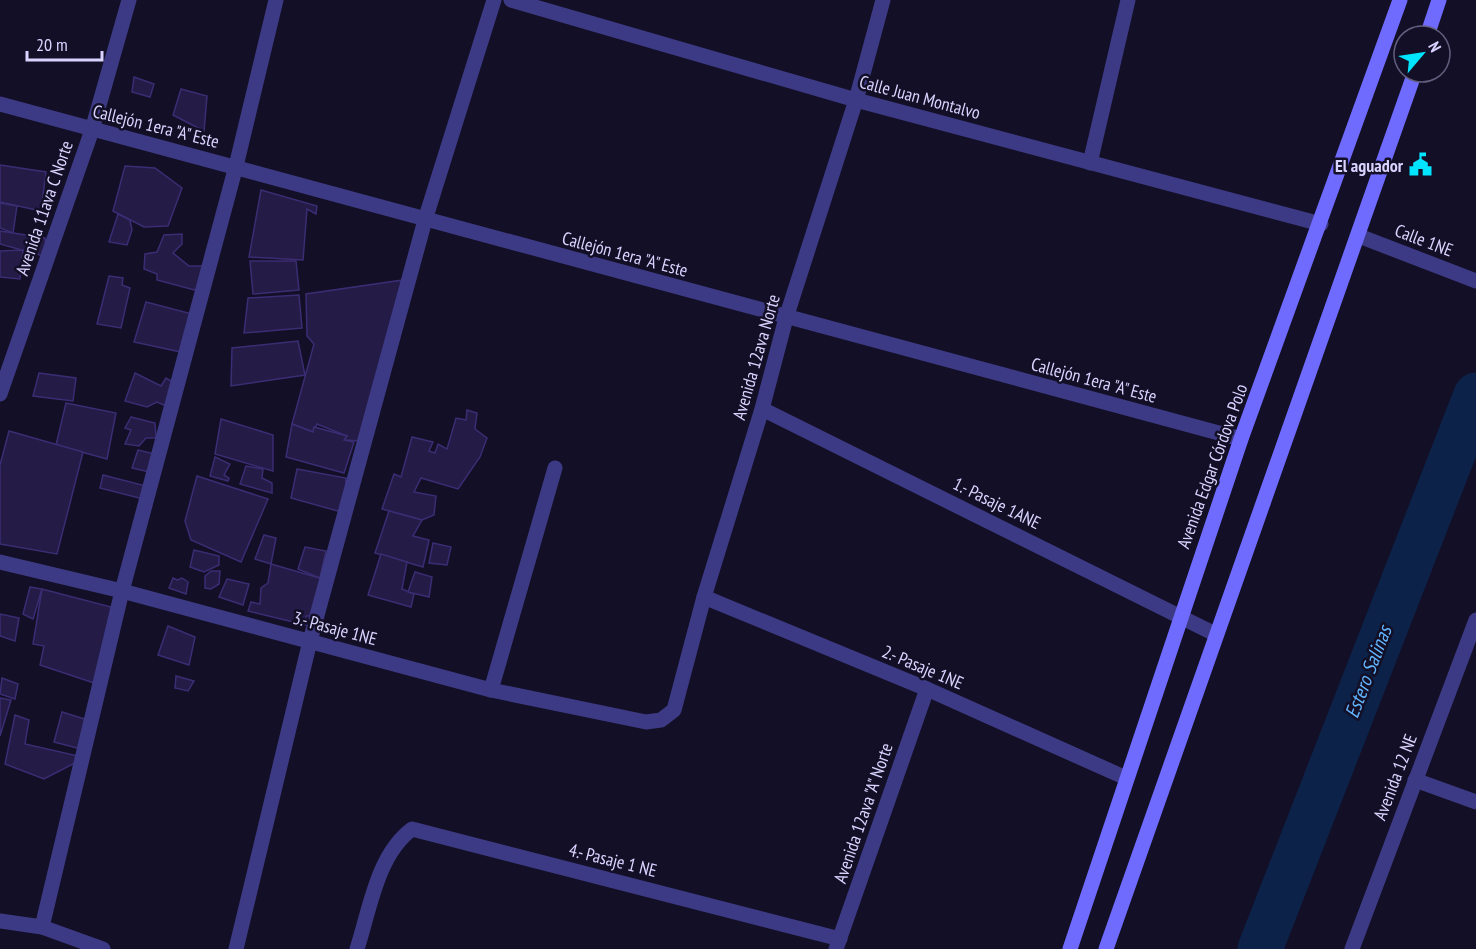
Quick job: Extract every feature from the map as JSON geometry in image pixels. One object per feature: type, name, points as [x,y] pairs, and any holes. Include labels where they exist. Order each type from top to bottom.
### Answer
[{"type":"main road","name":"Avenida Edgar Córdova Polo","points":[[1070,949],[1180,615],[1241,439],[1321,224],[1400,0]]},
{"type":"main road","points":[[1431,24],[1439,0]]},
{"type":"main road","points":[[1106,949],[1215,634],[1359,236],[1411,84]]},
{"type":"street","name":"Avenida 11ava C Norte","points":[[0,394],[92,130],[129,0]]},
{"type":"street","points":[[42,927],[122,591],[236,166],[276,0]]},
{"type":"street","points":[[236,949],[310,641],[425,220],[494,0]]},
{"type":"street","name":"Calle Juan Montalvo","points":[[511,0],[542,4],[856,100],[1321,224]]},
{"type":"street","name":"Avenida 12ava Norte","points":[[662,720],[674,710],[704,597],[762,409],[786,318],[856,100],[883,0]]},
{"type":"street","points":[[1090,163],[1128,0]]},
{"type":"street","name":"Callejón 1era \"A\" Este","points":[[0,104],[1241,439]]},
{"type":"street","name":"Calle 1NE","points":[[1359,236],[1476,281]]},
{"type":"street","name":"1.- Pasaje 1ANE","points":[[762,409],[1215,634]]},
{"type":"street","points":[[491,690],[555,468]]},
{"type":"street","name":"3.- Pasaje 1NE","points":[[0,562],[122,591],[491,690],[646,722],[662,720]]},
{"type":"street","name":"2.- Pasaje 1NE","points":[[704,597],[927,689],[1126,778]]},
{"type":"street","name":"Avenida 12 NE","points":[[1352,949],[1476,620]]},
{"type":"street","name":"Avenida 12ava \"A\" Norte","points":[[838,944],[927,689]]},
{"type":"street","points":[[1415,780],[1476,802]]},
{"type":"street","name":"4.- Pasaje 1 NE","points":[[357,949],[387,855],[398,839],[412,829],[838,944]]},
{"type":"street","points":[[0,921],[42,927],[103,949]]},
{"type":"building","points":[[134,77],[154,84],[150,97],[132,92]]},
{"type":"building","points":[[181,89],[207,96],[204,131],[173,115]]},
{"type":"building","points":[[0,165],[46,172],[41,211],[0,202]]},
{"type":"building","points":[[125,166],[155,168],[182,188],[168,226],[144,227],[113,211]]},
{"type":"building","points":[[261,190],[317,206],[316,214],[307,209],[303,260],[249,257]]},
{"type":"building","points":[[0,203],[17,206],[13,233],[0,228]]},
{"type":"building","points":[[118,214],[130,220],[132,230],[127,245],[109,242]]},
{"type":"building","points":[[0,231],[45,238],[47,257],[0,244]]},
{"type":"building","points":[[182,234],[182,244],[173,253],[189,266],[206,266],[202,292],[157,280],[157,274],[144,269],[145,254],[157,252],[164,235]]},
{"type":"building","points":[[23,250],[20,279],[0,277],[0,251]]},
{"type":"building","points":[[250,261],[296,261],[299,290],[253,294]]},
{"type":"building","points":[[109,276],[123,278],[122,285],[130,288],[121,328],[97,324]]},
{"type":"building","points":[[403,280],[361,441],[344,440],[347,436],[317,424],[313,432],[292,424],[314,344],[307,336],[306,294]]},
{"type":"building","points":[[299,295],[302,328],[244,333],[248,298]]},
{"type":"building","points":[[146,302],[192,314],[181,352],[134,342]]},
{"type":"building","points":[[298,341],[305,375],[231,386],[232,348]]},
{"type":"building","points":[[39,373],[76,378],[73,401],[33,396]]},
{"type":"building","points":[[135,373],[161,386],[166,378],[178,385],[166,406],[157,402],[147,407],[125,401]]},
{"type":"building","points":[[66,403],[116,413],[107,459],[56,445]]},
{"type":"building","points":[[467,410],[477,413],[475,429],[487,438],[480,457],[458,489],[421,478],[414,492],[436,496],[434,515],[422,520],[382,509],[394,474],[401,477],[412,437],[433,442],[429,451],[435,453],[438,444],[447,449],[456,418],[466,420]]},
{"type":"building","points":[[131,417],[155,423],[156,438],[146,438],[139,446],[125,444],[131,430],[125,428]]},
{"type":"building","points":[[221,419],[273,435],[273,471],[215,454]]},
{"type":"building","points":[[292,424],[313,432],[314,427],[347,436],[344,440],[354,442],[344,473],[286,457]]},
{"type":"building","points":[[9,431],[83,452],[57,554],[0,544],[0,465]]},
{"type":"building","points":[[138,450],[155,454],[154,473],[132,468]]},
{"type":"building","points":[[215,457],[230,464],[224,475],[229,478],[228,481],[210,476]]},
{"type":"building","points":[[246,466],[263,469],[262,478],[272,483],[272,493],[240,484]]},
{"type":"building","points":[[297,469],[346,478],[345,513],[291,498]]},
{"type":"building","points":[[103,475],[146,486],[147,500],[100,488]]},
{"type":"building","points":[[197,476],[268,499],[241,562],[191,540],[185,521]]},
{"type":"building","points":[[389,511],[422,520],[413,536],[429,540],[423,567],[375,553]]},
{"type":"building","points":[[264,535],[276,538],[271,564],[255,559]]},
{"type":"building","points":[[433,543],[451,547],[447,565],[429,563]]},
{"type":"building","points":[[305,547],[326,551],[320,578],[298,569]]},
{"type":"building","points":[[194,550],[219,556],[219,565],[204,572],[190,567]]},
{"type":"building","points":[[381,554],[407,562],[402,589],[414,594],[411,607],[368,595]]},
{"type":"building","points":[[271,564],[323,579],[313,616],[306,616],[306,625],[248,611],[251,602],[260,604],[261,588],[268,583]]},
{"type":"building","points":[[211,571],[220,571],[219,584],[211,589],[205,588],[205,576]]},
{"type":"building","points":[[415,572],[432,577],[429,597],[408,592]]},
{"type":"building","points":[[173,578],[177,580],[182,578],[188,582],[186,594],[169,588]]},
{"type":"building","points":[[227,579],[249,584],[243,605],[219,597]]},
{"type":"building","points":[[30,587],[42,589],[33,619],[23,614]]},
{"type":"building","points":[[42,589],[111,607],[100,685],[40,665],[44,646],[33,644]]},
{"type":"building","points":[[0,614],[19,618],[15,641],[0,636]]},
{"type":"building","points":[[168,626],[195,637],[189,665],[158,655]]},
{"type":"building","points":[[176,676],[194,681],[188,691],[175,688]]},
{"type":"building","points":[[2,678],[18,684],[15,699],[0,694]]},
{"type":"building","points":[[0,698],[11,700],[0,736]]},
{"type":"building","points":[[62,712],[88,720],[81,749],[54,742]]},
{"type":"building","points":[[15,715],[29,720],[25,744],[78,756],[75,763],[44,779],[5,764]]},
{"type":"waterway","name":"Estero Salinas","points":[[1260,949],[1476,395]]},
{"type":"place","name":"El aguador","points":[[1421,165]]}]
